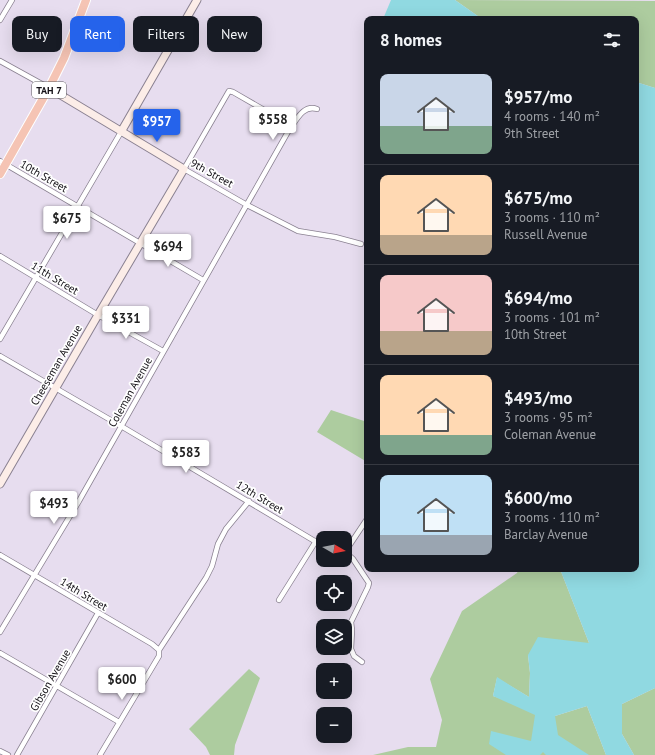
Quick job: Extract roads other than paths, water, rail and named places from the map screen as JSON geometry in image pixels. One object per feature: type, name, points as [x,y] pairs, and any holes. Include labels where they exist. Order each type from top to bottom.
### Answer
[{"type":"highway","name":"TAH 7","points":[[0,174],[3,162],[49,88],[64,58],[86,0]]},
{"type":"street","points":[[0,20],[12,0]]},
{"type":"street","points":[[0,339],[197,0]]},
{"type":"street","name":"9th Street","points":[[0,61],[49,88],[184,170],[298,231],[335,237],[361,244]]},
{"type":"street","name":"Cheeseman Avenue","points":[[0,484],[229,92],[233,92],[292,126]]},
{"type":"street","name":"Coleman Avenue","points":[[0,632],[121,426],[292,126],[305,109],[312,107],[317,109]]},
{"type":"street","name":"10th Street","points":[[3,162],[141,242],[203,280]]},
{"type":"street","name":"11th Street","points":[[0,256],[163,351]]},
{"type":"street","name":"12th Street","points":[[0,356],[316,541]]},
{"type":"street","points":[[100,755],[159,656],[159,650],[206,578],[212,566],[218,544],[226,529],[249,502]]},
{"type":"street","points":[[352,542],[364,524]]},
{"type":"street","points":[[279,600],[316,541]]},
{"type":"street","name":"14th Street","points":[[0,554],[152,644],[159,650]]},
{"type":"street","points":[[352,558],[369,583],[351,622],[352,630],[350,649],[354,656],[362,662]]},
{"type":"street","name":"Gibson Avenue","points":[[17,755],[98,613]]},
{"type":"street","points":[[0,653],[119,722]]},
{"type":"street","points":[[0,751],[8,755]]},
{"type":"water","points":[[391,0],[455,0],[478,16],[384,16]]},
{"type":"water","points":[[639,83],[655,88],[655,688],[622,704],[622,734],[634,755],[606,755],[587,706],[555,716],[558,735],[589,755],[546,755],[543,752],[540,755],[506,755],[489,744],[491,731],[531,741],[535,715],[493,696],[497,677],[529,697],[530,673],[528,655],[538,637],[589,643],[561,572],[639,572]]}]
